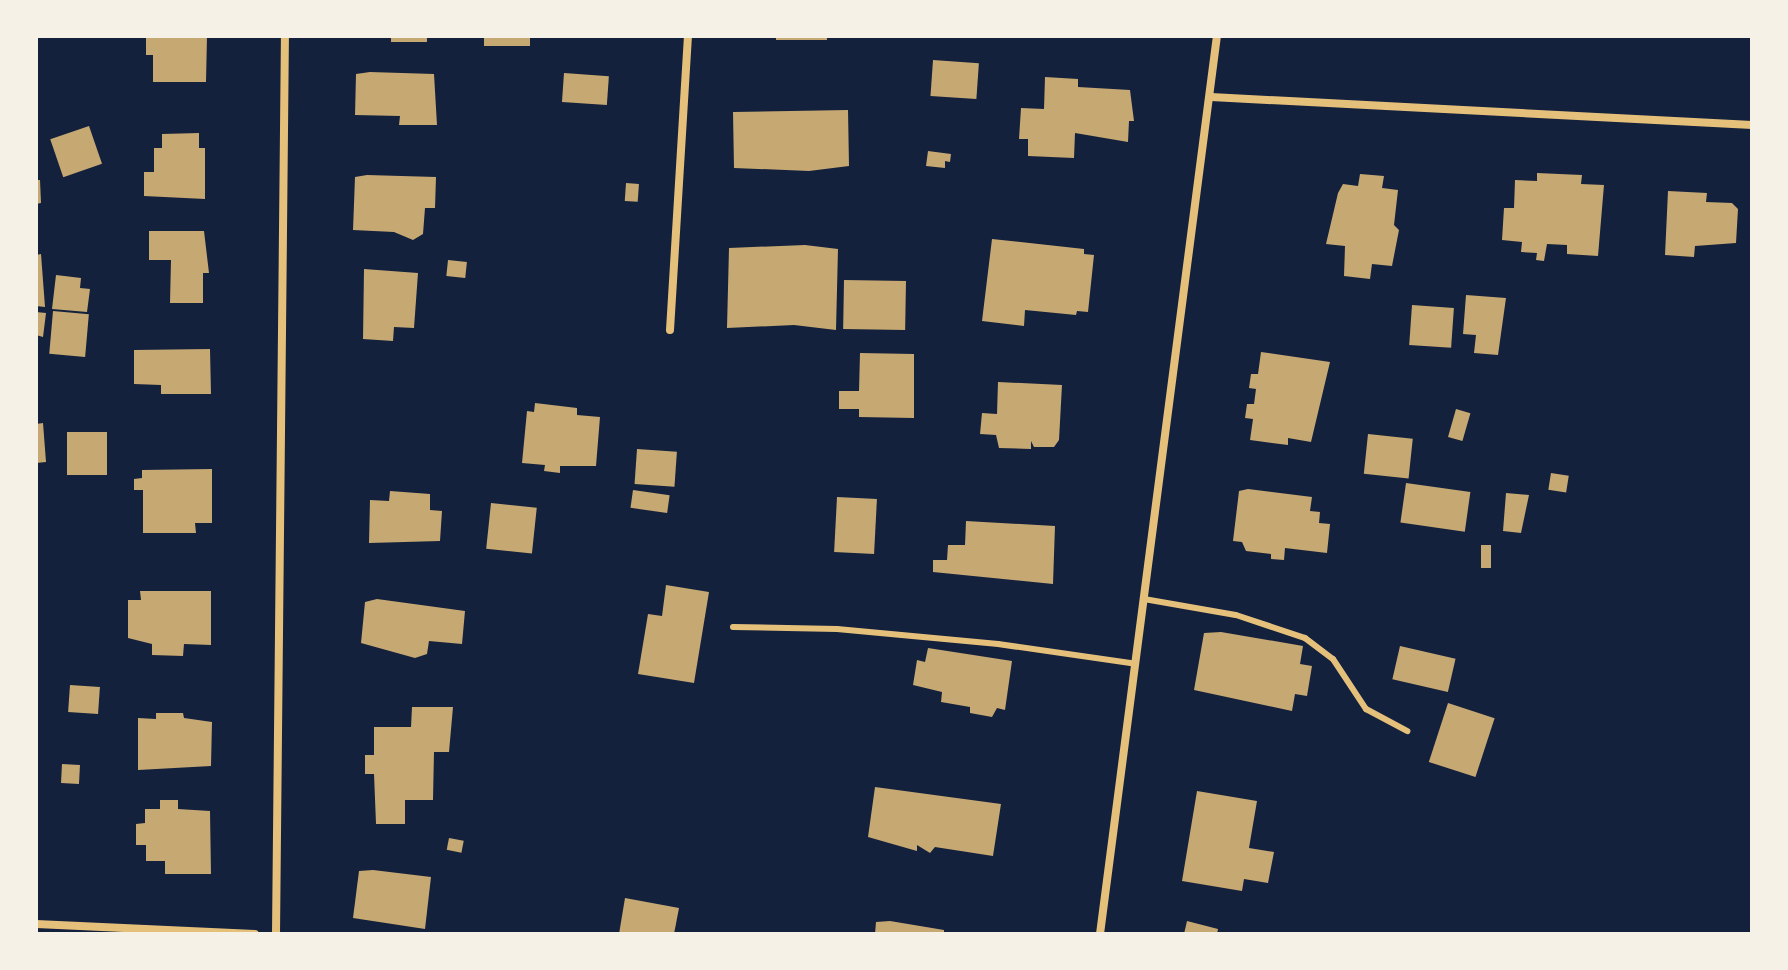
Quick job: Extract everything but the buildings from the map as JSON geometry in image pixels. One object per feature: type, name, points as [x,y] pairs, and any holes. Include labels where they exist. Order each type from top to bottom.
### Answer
[{"type":"street","points":[[276,934],[285,36]]},
{"type":"street","points":[[670,330],[688,36]]},
{"type":"street","points":[[1100,934],[1217,36]]},
{"type":"street","points":[[1211,97],[1752,125]]},
{"type":"street","points":[[36,924],[255,934]]},
{"type":"lane","points":[[1144,599],[1236,615],[1305,638],[1333,659],[1366,709],[1407,731]]},
{"type":"lane","points":[[733,627],[837,629],[998,644],[1136,664]]}]
